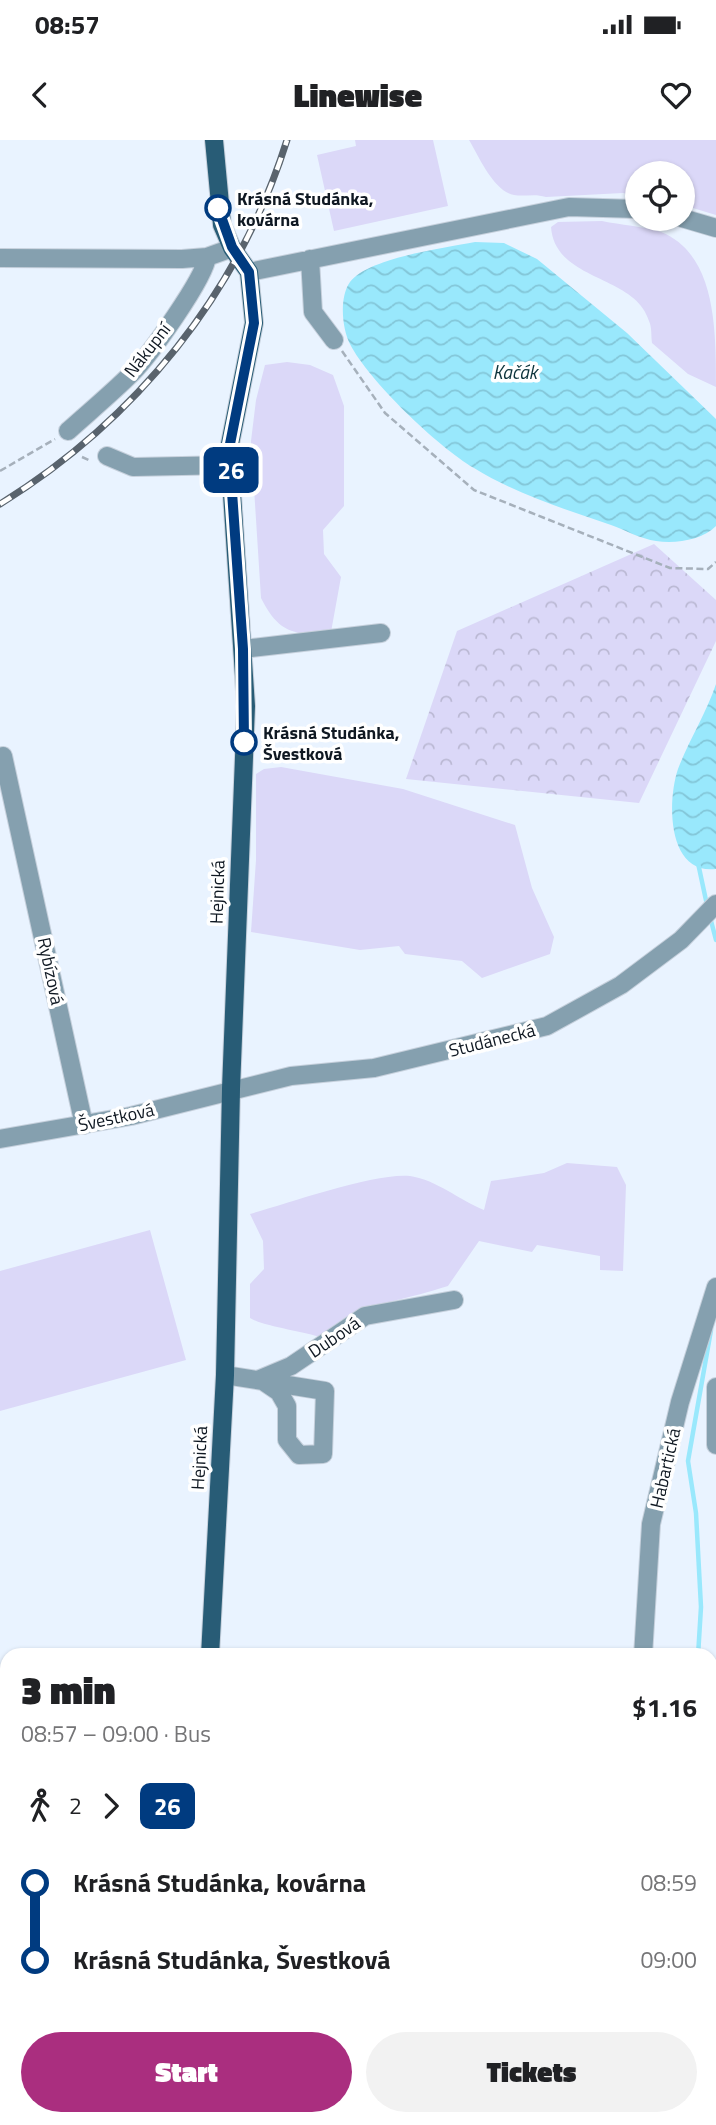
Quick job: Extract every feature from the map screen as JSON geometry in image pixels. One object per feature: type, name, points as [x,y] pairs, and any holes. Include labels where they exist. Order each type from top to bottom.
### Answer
[{"type":"main road","name":"Hejnická","points":[[210,1648],[225,1375],[231,1089],[246,706],[229,449],[254,323],[249,272],[232,247],[218,208],[215,140]]},
{"type":"street","points":[[249,272],[569,207],[625,209]]},
{"type":"street","points":[[695,222],[716,228]]},
{"type":"street","points":[[0,258],[182,260],[207,257],[232,247]]},
{"type":"street","name":"Nákupní","points":[[68,431],[134,371],[190,293],[206,266],[207,257]]},
{"type":"street","points":[[310,259],[313,312],[334,340]]},
{"type":"street","points":[[107,456],[133,467],[231,465]]},
{"type":"street","points":[[243,649],[381,633]]},
{"type":"street","name":"Rybízová","points":[[3,756],[8,820],[84,1125]]},
{"type":"street","name":"Studánecká","points":[[231,1089],[291,1076],[374,1068],[547,1026],[621,985],[681,940],[716,904]]},
{"type":"street","name":"Švestková","points":[[0,1139],[84,1125],[231,1089]]},
{"type":"street","name":"Habartická","points":[[644,1648],[652,1524],[680,1402],[716,1287]]},
{"type":"street","name":"Dubová","points":[[260,1380],[291,1366],[365,1316],[454,1300]]},
{"type":"street","points":[[225,1375],[260,1380],[325,1391],[323,1454],[299,1455],[288,1440],[287,1406],[279,1392],[260,1380]]},
{"type":"street","points":[[716,1387],[716,1446]]},
{"type":"path","points":[[334,340],[386,412],[474,490],[670,568],[708,569],[716,562]]},
{"type":"path","points":[[0,471],[68,431]]},
{"type":"green space","points":[[355,140],[433,140],[448,206],[334,231],[317,155],[356,146]]},
{"type":"green space","points":[[469,140],[716,140],[716,215],[695,209],[695,161],[625,161],[625,193],[546,197],[507,192],[493,180]]},
{"type":"green space","points":[[602,221],[625,225],[625,231],[657,231],[679,243],[693,257],[703,275],[713,318],[716,387],[688,374],[652,343],[649,321],[641,306],[628,294],[580,269],[566,258],[556,245],[551,227],[558,222]]},
{"type":"green space","points":[[287,362],[310,365],[333,375],[344,406],[344,506],[323,530],[324,554],[341,577],[331,632],[307,634],[288,630],[274,618],[261,598],[251,441],[256,400],[265,365]]},
{"type":"green space","points":[[654,544],[716,600],[716,641],[639,803],[406,779],[457,631]]},
{"type":"green space","points":[[281,767],[403,789],[515,825],[532,888],[554,937],[550,954],[482,978],[462,961],[405,954],[399,946],[360,950],[251,932],[256,860],[256,774],[264,769]]},
{"type":"green space","points":[[567,1163],[617,1167],[626,1185],[623,1271],[600,1270],[600,1256],[537,1245],[532,1252],[479,1241],[448,1286],[369,1309],[323,1338],[250,1318],[250,1284],[264,1269],[263,1241],[250,1214],[354,1184],[395,1176],[420,1178],[484,1210],[491,1181],[544,1173]]},
{"type":"green space","points":[[150,1230],[186,1360],[0,1411],[0,1271]]},
{"type":"water","name":"Kačák","points":[[475,242],[504,243],[537,259],[627,333],[716,419],[716,526],[710,531],[688,540],[656,541],[523,493],[474,468],[442,445],[405,412],[372,376],[350,344],[345,330],[343,304],[350,282],[373,266],[389,260]]},
{"type":"water","points":[[716,684],[716,869],[700,868],[688,860],[680,848],[674,833],[672,799],[678,769]]},
{"type":"waterway","points":[[698,863],[707,905]]},
{"type":"waterway","points":[[710,917],[716,940]]},
{"type":"waterway","points":[[698,1648],[701,1607],[696,1513],[688,1461],[711,1330]]},
{"type":"railway","points":[[0,504],[49,471],[95,433],[138,392],[176,348],[211,300],[241,250],[266,196],[287,140]]},
{"type":"bus line","name":"26","points":[[218,208],[232,247],[249,272],[253,301],[251,344],[229,449],[246,706],[244,742]]},
{"type":"place","name":"Krásná Studánka, kovárna","points":[[218,208]]},
{"type":"place","name":"Krásná Studánka, Švestková","points":[[244,742]]}]
